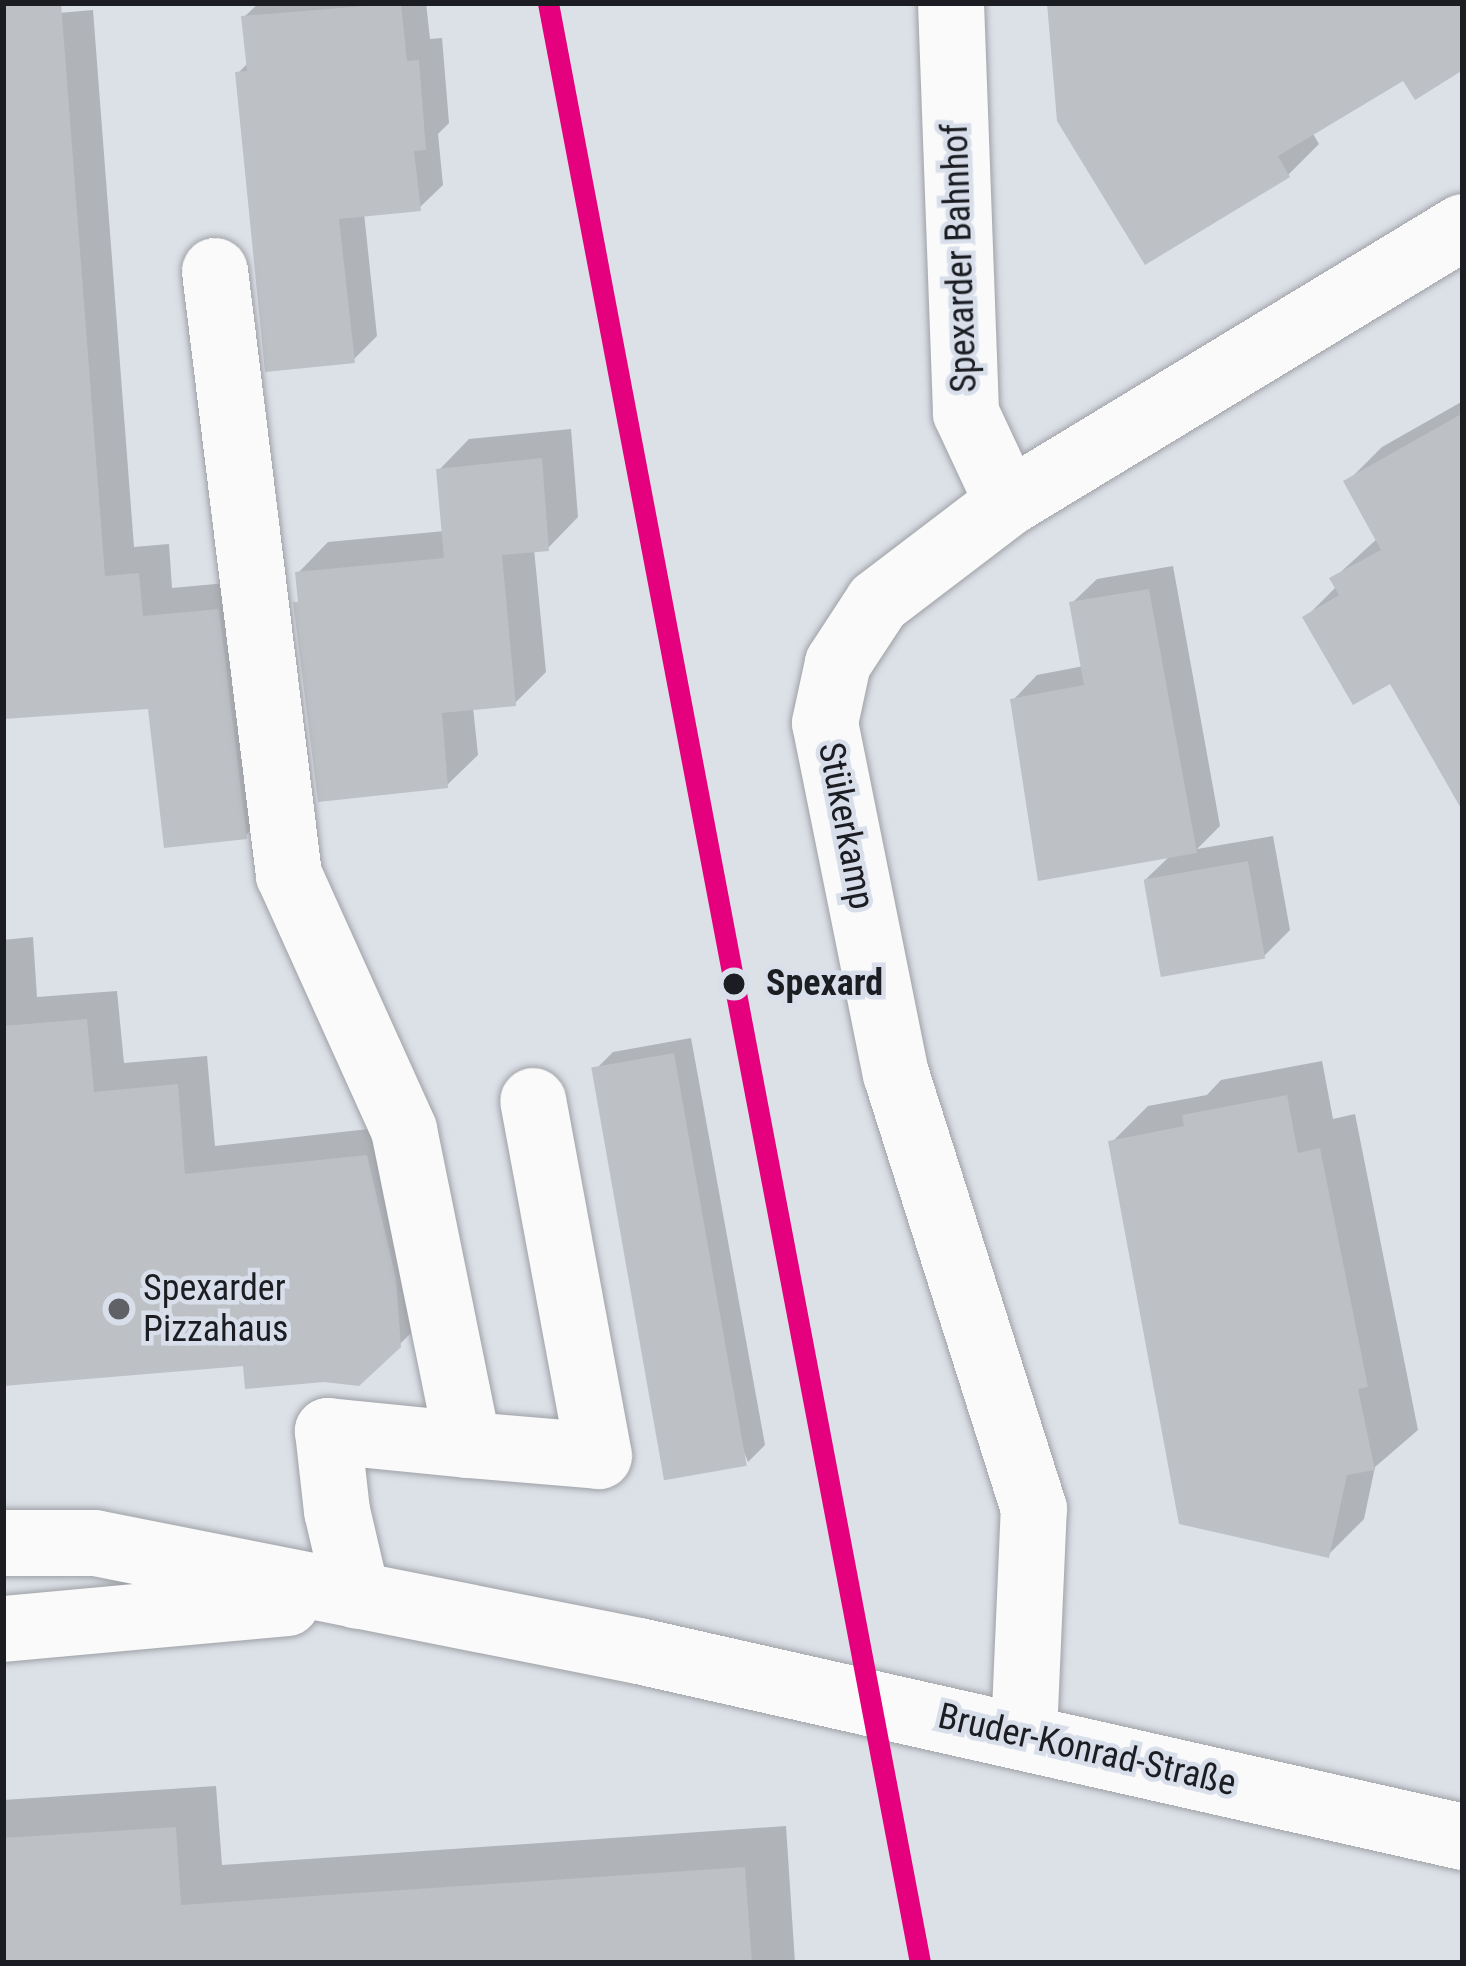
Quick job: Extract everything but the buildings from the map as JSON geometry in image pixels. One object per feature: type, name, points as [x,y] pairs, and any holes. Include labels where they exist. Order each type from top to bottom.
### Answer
[{"type":"street","name":"Spexarder Bahnhof","points":[[951,3],[966,413],[1008,503]]},
{"type":"street","name":"Stükerkamp","points":[[1024,1734],[1034,1509],[896,1075],[825,723],[838,663],[878,602],[1008,503],[1463,227]]},
{"type":"street","points":[[215,272],[289,875],[404,1130],[468,1445]]},
{"type":"street","points":[[356,1596],[337,1511],[328,1431],[599,1456],[533,1101]]},
{"type":"street","name":"Bruder-Konrad-Straße","points":[[3,1543],[95,1543],[1024,1734],[1463,1837]]},
{"type":"street","name":"Bruder-Konrad-Straße","points":[[3,1629],[356,1596]]},
{"type":"transit line","points":[[548,3],[920,1963]]},
{"type":"place","name":"Spexard","points":[[734,984]]},
{"type":"place","name":"Spexarder Pizzahaus","points":[[119,1309]]}]
